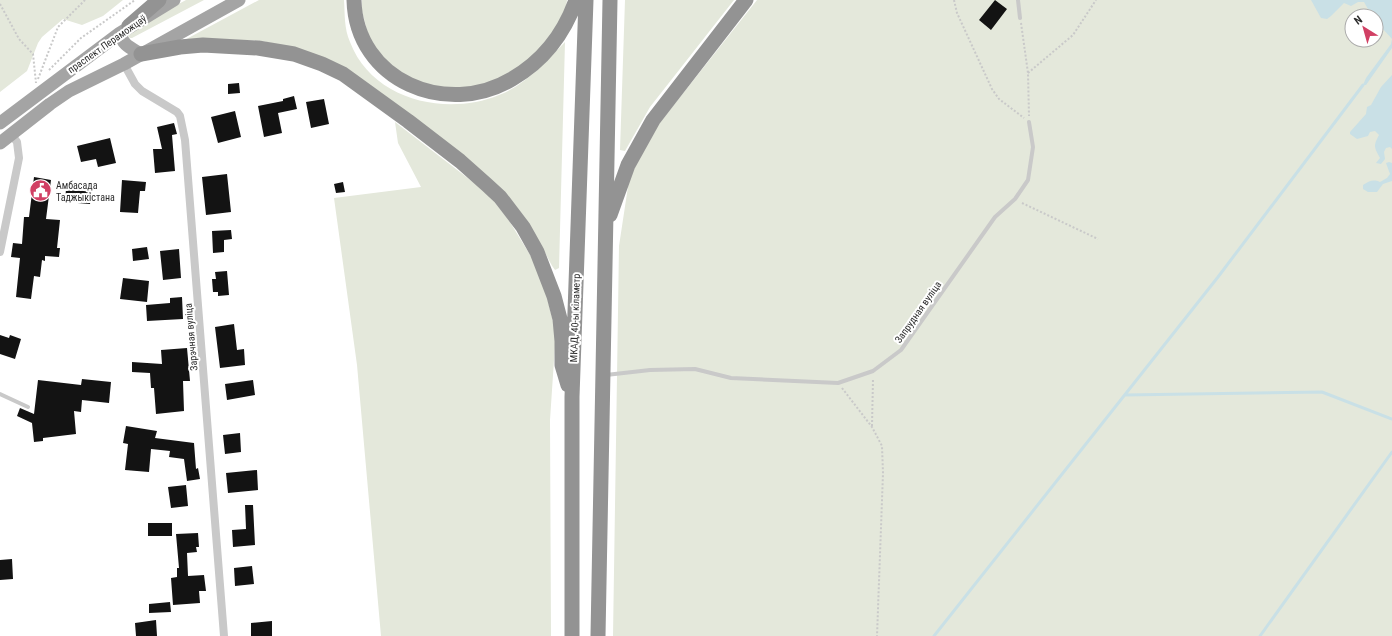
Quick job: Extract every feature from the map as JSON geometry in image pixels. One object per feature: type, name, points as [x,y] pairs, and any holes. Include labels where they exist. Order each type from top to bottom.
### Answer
[{"type":"highway","points":[[124,29],[159,0]]},
{"type":"highway","points":[[354,0],[357,24],[363,40],[370,53],[380,65],[392,75],[412,86],[439,93],[456,94],[473,93],[494,88],[512,80],[530,67],[546,52],[559,36],[570,18],[576,0]]},
{"type":"highway","name":"МКАД, 40-ы кіламетр","points":[[572,636],[572,397],[586,0]]},
{"type":"highway","points":[[598,636],[610,0]]},
{"type":"highway","points":[[606,227],[628,165],[653,120],[746,0]]},
{"type":"highway","points":[[140,54],[180,47],[203,45],[258,48],[294,54],[322,64],[343,74],[460,161],[500,197],[523,227],[537,252],[554,296],[558,312],[562,341],[562,364],[572,397]]},
{"type":"main road","name":"праспект Пераможцаў","points":[[0,123],[39,85],[124,29],[174,0]]},
{"type":"main road","points":[[0,143],[69,91],[124,64],[239,0]]},
{"type":"main road","points":[[124,29],[122,41],[125,45],[140,54]]},
{"type":"street","name":"Зарэчная вуліца","points":[[124,64],[135,84],[142,91],[177,112],[180,116],[185,140],[224,636]]},
{"type":"street","points":[[0,252],[19,158],[17,142],[11,134]]},
{"type":"lane","points":[[1018,0],[1020,18]]},
{"type":"lane","name":"Запрудная вуліца","points":[[603,376],[650,370],[695,369],[731,378],[838,383],[873,371],[901,350],[995,217],[1015,199],[1028,180],[1032,147],[1029,122]]},
{"type":"lane","points":[[0,394],[28,407]]},
{"type":"path","points":[[39,85],[58,27],[85,0]]},
{"type":"path","points":[[46,74],[81,38],[134,0]]},
{"type":"path","points":[[954,0],[957,13],[992,88],[999,99],[1029,122]]},
{"type":"path","points":[[1028,73],[1073,35],[1096,0]]},
{"type":"path","points":[[0,4],[19,39],[33,54],[39,85]]},
{"type":"path","points":[[1020,18],[1028,73],[1029,122]]},
{"type":"path","points":[[1015,199],[1098,239]]},
{"type":"path","points":[[872,427],[873,371]]},
{"type":"path","points":[[838,383],[872,427],[882,446],[883,473],[876,636]]},
{"type":"shaded area","points":[[0,0],[123,0],[103,16],[82,25],[63,19],[42,37],[38,43],[27,71],[0,92]]},
{"type":"shaded area","points":[[186,0],[204,0],[132,38],[128,36],[128,32],[130,30]]},
{"type":"shaded area","points":[[259,0],[344,0],[347,32],[350,42],[361,62],[375,78],[393,90],[413,98],[434,103],[456,104],[478,101],[499,95],[527,79],[565,42],[559,268],[555,270],[553,268],[528,223],[509,198],[295,48],[262,41],[221,39],[179,43]]},
{"type":"shaded area","points":[[362,0],[567,0],[560,23],[524,68],[467,92],[413,85],[371,46],[362,11]]},
{"type":"shaded area","points":[[625,0],[734,0],[650,107],[625,151],[620,150]]},
{"type":"shaded area","points":[[757,0],[1392,0],[1392,636],[613,636],[619,246],[629,180],[650,135]]},
{"type":"shaded area","points":[[395,122],[478,186],[493,200],[508,219],[532,258],[542,278],[558,341],[555,345],[550,420],[551,636],[381,636],[357,365],[334,198],[421,187],[398,143]]},
{"type":"water","points":[[1311,0],[1392,0],[1392,39],[1384,30],[1384,8],[1367,8],[1364,2],[1358,2],[1351,6],[1344,3],[1327,19],[1321,18]]},
{"type":"water","points":[[1392,39],[1392,48],[1366,85],[1363,85],[1366,78],[1391,44]]},
{"type":"water","points":[[1392,75],[1392,149],[1390,147],[1386,148],[1384,152],[1385,159],[1381,164],[1376,163],[1380,158],[1375,146],[1379,135],[1375,131],[1370,132],[1368,136],[1357,139],[1350,134],[1350,132],[1366,114],[1367,107],[1371,105],[1381,87]]},
{"type":"water","points":[[1386,163],[1392,163],[1392,181],[1383,184],[1377,192],[1368,192],[1363,189],[1363,185],[1369,182],[1380,182],[1387,178],[1390,174]]},
{"type":"building","points":[[995,0],[1007,9],[991,30],[979,20]]},
{"type":"building","points":[[239,83],[240,93],[228,94],[228,84]]},
{"type":"building","points":[[294,96],[297,109],[278,113],[282,133],[264,137],[258,106],[283,101],[283,99]]},
{"type":"building","points":[[324,99],[329,124],[311,128],[306,102]]},
{"type":"building","points":[[235,111],[241,137],[218,143],[211,117]]},
{"type":"building","points":[[174,123],[177,134],[172,135],[175,171],[155,173],[153,149],[162,149],[157,127]]},
{"type":"building","points":[[110,138],[116,163],[98,167],[96,159],[81,162],[77,146]]},
{"type":"building","points":[[227,174],[231,212],[206,215],[202,177]]},
{"type":"building","points":[[34,177],[51,180],[46,219],[60,220],[57,248],[60,248],[59,257],[45,256],[45,261],[42,260],[40,277],[34,276],[31,299],[16,297],[20,258],[11,257],[13,243],[22,244],[24,217],[29,217]]},
{"type":"building","points":[[122,180],[146,182],[145,191],[140,191],[138,213],[120,212]]},
{"type":"building","points":[[343,182],[345,192],[336,193],[334,184]]},
{"type":"building","points":[[66,189],[92,192],[90,204],[65,202]]},
{"type":"building","points":[[231,230],[232,239],[224,240],[224,252],[213,253],[212,231]]},
{"type":"building","points":[[147,247],[149,259],[133,261],[132,249]]},
{"type":"building","points":[[179,249],[181,278],[163,280],[160,251]]},
{"type":"building","points":[[227,271],[229,295],[218,296],[218,292],[213,292],[212,279],[216,279],[215,272]]},
{"type":"building","points":[[123,278],[149,281],[147,302],[120,299]]},
{"type":"building","points":[[182,297],[183,319],[147,321],[146,305],[170,303],[170,298]]},
{"type":"building","points":[[234,324],[237,350],[244,349],[245,365],[220,368],[215,327]]},
{"type":"building","points":[[0,335],[9,338],[10,335],[21,339],[15,359],[0,354]]},
{"type":"building","points":[[187,348],[190,381],[183,381],[184,411],[156,414],[154,388],[151,388],[150,373],[132,372],[132,362],[162,364],[161,350]]},
{"type":"building","points":[[82,379],[111,382],[109,403],[82,400],[81,412],[74,411],[76,434],[43,438],[43,441],[34,442],[32,423],[17,416],[20,408],[34,414],[38,380],[81,385]]},
{"type":"building","points":[[253,380],[255,395],[227,400],[225,384]]},
{"type":"building","points":[[126,426],[157,431],[155,438],[194,443],[196,469],[198,468],[200,479],[187,481],[184,459],[169,457],[170,451],[151,449],[149,472],[125,470],[128,444],[123,443]]},
{"type":"building","points":[[240,433],[241,452],[225,454],[223,435]]},
{"type":"building","points":[[257,470],[258,490],[228,493],[226,473]]},
{"type":"building","points":[[186,485],[188,506],[171,508],[168,487]]},
{"type":"building","points":[[245,505],[253,505],[255,545],[233,547],[232,530],[246,529]]},
{"type":"building","points":[[148,523],[172,523],[172,536],[148,536]]},
{"type":"building","points":[[198,533],[199,547],[196,547],[197,552],[187,553],[188,576],[204,575],[206,591],[199,591],[200,603],[173,605],[171,578],[177,577],[177,568],[179,568],[176,534]]},
{"type":"building","points":[[12,559],[13,579],[0,580],[0,560]]},
{"type":"building","points":[[252,566],[254,584],[235,586],[234,568]]},
{"type":"building","points":[[170,602],[171,612],[149,613],[149,604]]},
{"type":"building","points":[[156,620],[157,636],[136,636],[135,623]]},
{"type":"building","points":[[272,621],[272,636],[251,636],[251,623]]},
{"type":"waterway","points":[[934,636],[1218,277],[1363,85]]},
{"type":"waterway","points":[[1125,395],[1322,392],[1392,419]]},
{"type":"waterway","points":[[1260,636],[1392,452]]},
{"type":"place","name":"Амбасада Таджыкістана","points":[[41,191]]}]
